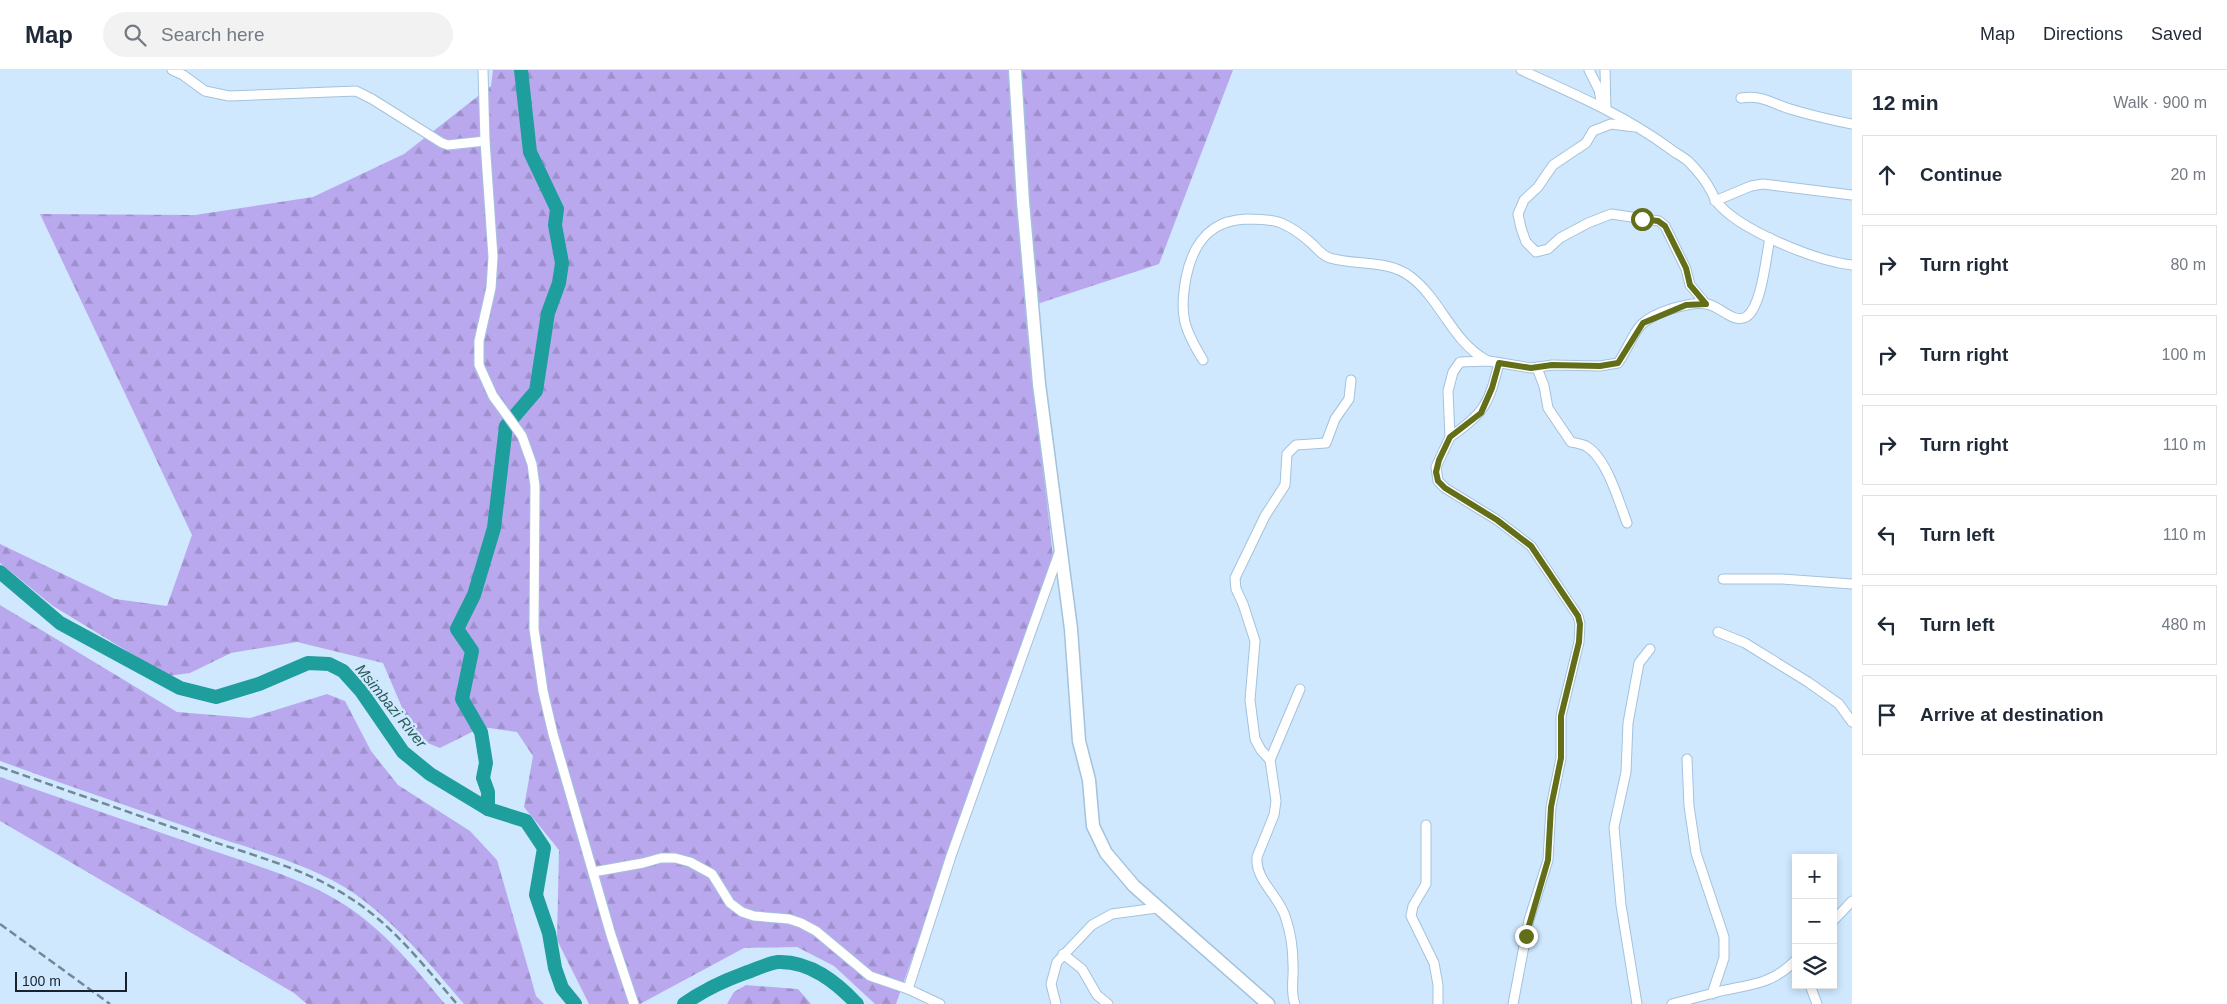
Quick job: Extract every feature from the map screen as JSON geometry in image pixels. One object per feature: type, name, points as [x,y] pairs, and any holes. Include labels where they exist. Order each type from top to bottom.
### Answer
[{"type":"street","points":[[172,70],[183,75],[205,91],[229,96],[249,97],[356,91],[442,143],[448,145],[485,141]]},
{"type":"street","points":[[483,70],[485,141],[493,257],[491,288],[479,341],[479,365],[486,384],[502,410],[516,427],[532,464],[535,486],[534,629],[543,691],[553,734],[611,935],[634,1004]]},
{"type":"street","points":[[1015,70],[1023,202],[1038,375],[1071,629],[1079,741],[1089,780],[1093,826],[1100,844],[1118,870],[1157,908],[1268,1004]]},
{"type":"street","points":[[1521,70],[1604,108],[1656,139],[1688,161],[1711,190],[1716,201],[1732,216],[1770,238],[1819,258],[1852,265]]},
{"type":"street","points":[[1589,70],[1599,90],[1604,108]]},
{"type":"street","points":[[1604,108],[1605,70]]},
{"type":"street","points":[[1741,98],[1754,96],[1789,109],[1852,124]]},
{"type":"street","points":[[1635,126],[1611,124],[1593,131],[1586,143],[1553,165],[1538,187],[1524,200],[1520,207],[1518,214],[1526,242],[1536,252],[1544,251],[1560,238],[1588,223],[1611,214],[1658,221],[1665,226],[1686,268],[1690,285],[1706,304]]},
{"type":"street","points":[[1716,201],[1751,186],[1763,184],[1852,195]]},
{"type":"street","points":[[1203,360],[1187,332],[1182,316],[1186,275],[1193,257],[1206,234],[1219,224],[1229,221],[1258,219],[1281,224],[1303,236],[1329,257],[1395,268],[1410,276],[1430,294],[1449,323],[1469,347],[1489,361]]},
{"type":"street","points":[[1450,437],[1448,391],[1456,367],[1460,362],[1489,361],[1521,368],[1537,368],[1552,365],[1600,366],[1618,363],[1643,323],[1686,305],[1706,304],[1718,307],[1738,319],[1750,313],[1758,299],[1770,238]]},
{"type":"street","points":[[1499,363],[1492,388],[1481,413],[1450,437],[1436,466],[1438,481],[1445,488],[1508,527],[1531,546],[1578,616],[1580,624],[1575,662],[1561,716],[1561,758],[1551,807],[1548,860],[1529,920],[1513,1004]]},
{"type":"street","points":[[1537,368],[1551,413],[1571,442],[1584,445],[1597,456],[1612,484],[1627,523]]},
{"type":"street","points":[[1270,760],[1260,750],[1255,739],[1250,700],[1255,641],[1236,589],[1235,578],[1266,516],[1286,485],[1287,454],[1296,445],[1326,443],[1335,419],[1349,399],[1351,380]]},
{"type":"street","points":[[908,989],[950,856],[1034,620],[1058,560],[1060,550]]},
{"type":"street","points":[[1723,579],[1782,579],[1852,584]]},
{"type":"street","points":[[1718,632],[1745,643],[1808,682],[1839,704],[1852,722]]},
{"type":"street","points":[[1637,1004],[1621,905],[1614,826],[1626,772],[1628,723],[1639,663],[1650,649]]},
{"type":"street","points":[[1295,1004],[1292,996],[1292,952],[1286,918],[1281,904],[1258,874],[1257,857],[1274,815],[1276,800],[1270,760],[1300,689]]},
{"type":"street","points":[[1687,759],[1689,806],[1696,853],[1724,937],[1724,958],[1712,994]]},
{"type":"street","points":[[1426,826],[1426,884],[1413,906],[1411,916],[1434,963],[1438,985],[1438,1004]]},
{"type":"street","points":[[593,872],[661,858],[675,858],[690,862],[712,874],[730,903],[742,912],[754,916],[789,919],[801,923],[816,931],[870,976],[908,989],[940,1004]]},
{"type":"street","points":[[1837,917],[1852,901]]},
{"type":"street","points":[[1056,1004],[1052,984],[1055,968],[1063,954],[1100,919],[1112,914],[1157,908]]},
{"type":"street","points":[[1063,954],[1082,969],[1097,995],[1108,1004]]},
{"type":"street","points":[[1672,1004],[1764,982],[1792,966]]},
{"type":"street","points":[[1811,989],[1817,1004]]},
{"type":"green space","points":[[493,70],[1233,70],[1159,264],[1025,308],[1053,557],[896,1004],[875,1004],[834,966],[797,947],[744,948],[640,1004],[589,1004],[557,940],[559,850],[524,807],[533,756],[517,732],[482,727],[440,748],[415,738],[383,663],[297,642],[231,653],[190,673],[168,676],[53,606],[0,563],[0,544],[115,599],[167,606],[192,535],[40,214],[195,215],[313,197],[404,154],[491,86]]},
{"type":"green space","points":[[0,605],[177,712],[250,718],[327,694],[345,701],[371,751],[398,785],[470,831],[497,860],[536,996],[544,1004],[464,1004],[413,946],[371,906],[325,876],[273,856],[0,761]]},
{"type":"green space","points":[[0,777],[279,873],[330,896],[360,915],[386,938],[445,1004],[307,1004],[294,993],[0,821]]},
{"type":"green space","points":[[746,985],[798,989],[811,1004],[727,1004],[734,992]]},
{"type":"waterway","points":[[488,809],[488,792],[483,778],[486,763],[481,732],[462,699],[472,651],[457,629],[474,595],[494,528],[506,426],[536,391],[548,313],[559,283],[562,263],[555,225],[557,209],[530,152],[521,70]]},
{"type":"waterway","name":"Msimbazi River","points":[[0,572],[60,623],[180,688],[216,697],[259,684],[308,663],[329,664],[343,671],[361,691],[403,752],[430,774],[488,809],[526,821],[544,848],[536,895],[549,933],[555,968],[562,988],[575,1004]]},
{"type":"waterway","name":"Msimbazi River","points":[[684,1004],[721,983],[778,962],[801,965],[822,974],[857,1004]]},
{"type":"railway","points":[[0,767],[266,859],[301,872],[335,888],[366,909],[394,933],[457,1004]]},
{"type":"railway","points":[[0,924],[110,1004]]},
{"type":"route","points":[[1526,936],[1535,899],[1548,860],[1551,834],[1551,807],[1561,758],[1559,726],[1575,662],[1580,624],[1578,616],[1531,546],[1497,520],[1445,488],[1438,481],[1436,466],[1450,437],[1481,413],[1492,388],[1499,363],[1521,368],[1531,368],[1566,364],[1600,366],[1618,363],[1643,323],[1660,314],[1686,305],[1706,304],[1688,282],[1686,268],[1665,226],[1658,221],[1642,219]]}]
